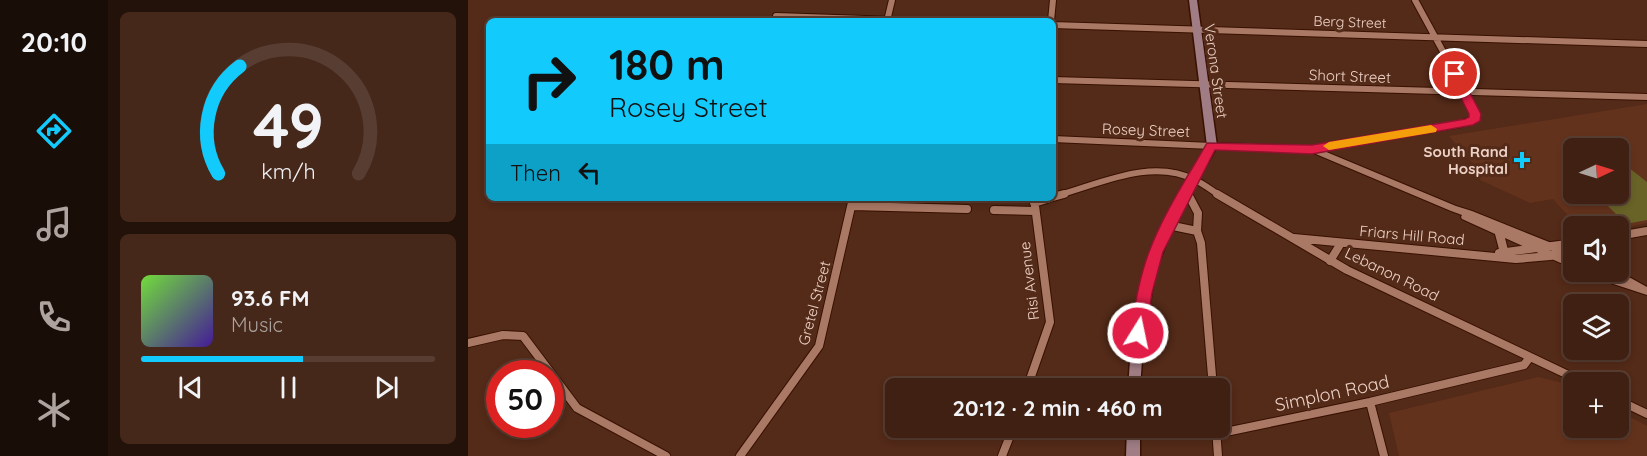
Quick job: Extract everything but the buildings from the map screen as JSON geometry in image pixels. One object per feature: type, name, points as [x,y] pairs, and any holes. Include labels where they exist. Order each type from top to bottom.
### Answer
[{"type":"main road","name":"Verona Street","points":[[1192,0],[1212,146]]},
{"type":"main road","points":[[1135,378],[1144,293],[1156,252],[1168,225],[1212,146]]},
{"type":"main road","points":[[1133,456],[1134,438]]},
{"type":"street","points":[[888,18],[892,0]]},
{"type":"street","points":[[1051,18],[1053,0]]},
{"type":"street","points":[[1415,0],[1465,93]]},
{"type":"street","points":[[776,16],[832,18]]},
{"type":"street","name":"Berg Street","points":[[1056,26],[1647,44]]},
{"type":"street","name":"Short Street","points":[[1056,80],[1647,97]]},
{"type":"street","name":"Rosey Street","points":[[1056,139],[1312,149],[1468,122],[1475,118],[1465,93]]},
{"type":"street","points":[[1312,149],[1454,209],[1499,234],[1535,249],[1563,252]]},
{"type":"street","name":"Lebanon Road","points":[[1056,196],[1141,171],[1160,170],[1194,179],[1330,261],[1563,373]]},
{"type":"street","points":[[1187,190],[1198,213],[1197,231],[1203,259],[1212,378]]},
{"type":"street","points":[[853,202],[967,209]]},
{"type":"street","name":"Gretel Street","points":[[740,456],[819,346],[853,202]]},
{"type":"street","name":"Lebanon Road","points":[[994,210],[1034,204]]},
{"type":"street","name":"Risi Avenue","points":[[1030,378],[1050,322],[1034,204]]},
{"type":"street","points":[[1454,209],[1463,211],[1563,259]]},
{"type":"street","points":[[1168,225],[1197,231]]},
{"type":"street","points":[[1629,234],[1647,231]]},
{"type":"street","points":[[1499,234],[1503,256]]},
{"type":"street","name":"Friars Hill Road","points":[[1289,237],[1503,256],[1550,251],[1563,247]]},
{"type":"street","name":"Friars Hill Road","points":[[1330,261],[1341,243]]},
{"type":"street","name":"Friars Hill Road","points":[[1503,256],[1535,249]]},
{"type":"street","points":[[1621,282],[1643,290]]},
{"type":"street","points":[[468,343],[511,333],[523,336],[577,408],[666,456]]},
{"type":"street","name":"Simplon Road","points":[[1230,428],[1370,402],[1524,365],[1530,357]]},
{"type":"street","points":[[1370,402],[1384,456]]},
{"type":"street","points":[[1629,405],[1647,414]]},
{"type":"street","points":[[1002,456],[1009,438]]},
{"type":"street","points":[[1217,438],[1218,456]]},
{"type":"shaded area","name":"South Rand Hospital","points":[[1647,104],[1647,223],[1629,227],[1629,216],[1568,216],[1553,199],[1530,203],[1478,179],[1480,172],[1449,136]]},
{"type":"shaded area","points":[[1629,168],[1647,182],[1647,220],[1629,223],[1629,216],[1618,216],[1606,204],[1629,204]]},
{"type":"shaded area","points":[[1538,377],[1563,384],[1563,438],[1629,438],[1629,416],[1647,426],[1647,456],[1399,456],[1389,413]]},
{"type":"slow traffic","points":[[1329,146],[1431,129]]},
{"type":"place","name":"South Rand Hospital","points":[[1522,160]]},
{"type":"route","points":[[1138,333],[1144,293],[1156,252],[1168,225],[1212,146],[1312,149],[1473,121],[1475,114],[1455,74]]}]
